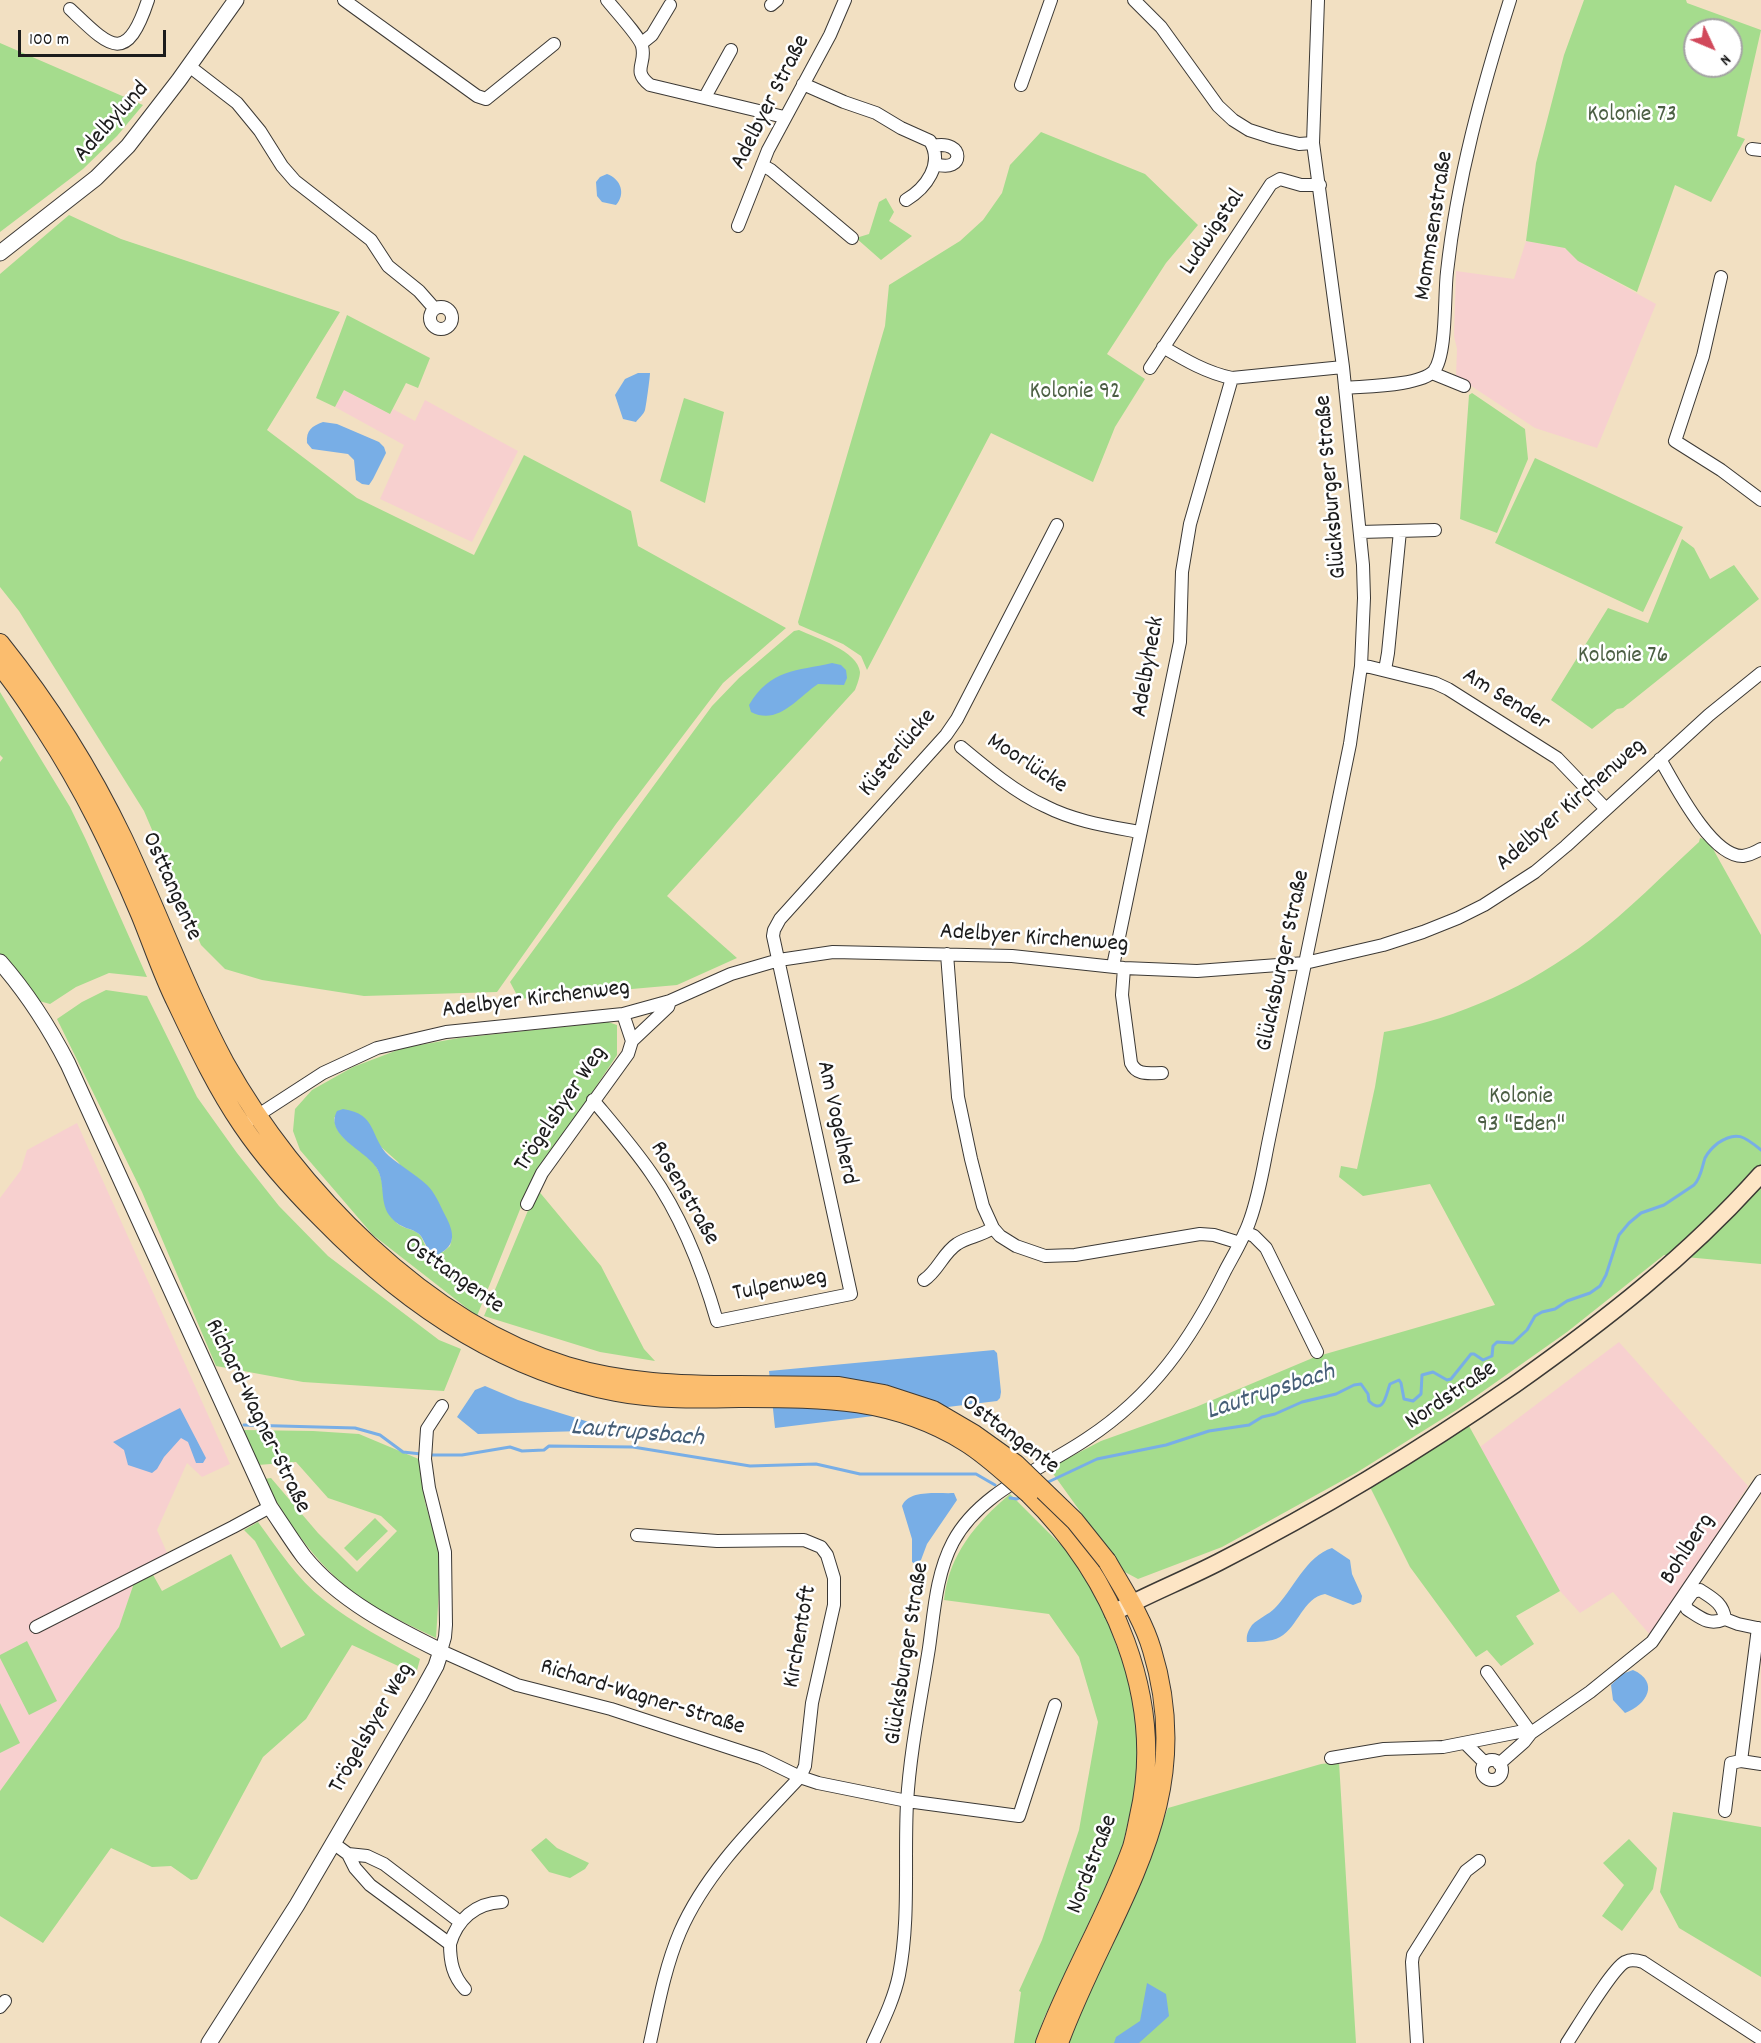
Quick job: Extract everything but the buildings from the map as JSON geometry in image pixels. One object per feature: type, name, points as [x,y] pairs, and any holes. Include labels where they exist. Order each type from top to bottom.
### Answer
[{"type":"main road","name":"Osttangente","points":[[0,643],[25,675],[87,769],[123,838],[191,994],[226,1064],[250,1121]]},
{"type":"main road","name":"Osttangente","points":[[0,666],[15,683],[75,776],[109,843],[174,999],[210,1071],[250,1121],[304,1176],[344,1222],[419,1287],[457,1314],[497,1337],[567,1366],[621,1378],[739,1392],[839,1386],[884,1394],[933,1410],[974,1434],[1016,1464],[1075,1521],[1099,1565],[1131,1604]]},
{"type":"main road","name":"Nordstraße","points":[[1045,2043],[1068,1986],[1132,1846],[1144,1793],[1147,1745],[1142,1702],[1131,1655],[1113,1613],[1219,1563],[1337,1498],[1477,1410],[1586,1334],[1663,1271],[1761,1174]]},
{"type":"main road","name":"Osttangente","points":[[1099,1565],[1113,1613]]},
{"type":"main road","name":"Nordstraße","points":[[1059,2043],[1147,1845],[1163,1788],[1167,1737],[1162,1689],[1151,1648],[1131,1604]]},
{"type":"street","points":[[70,9],[100,38],[119,45],[124,44],[130,38],[148,0]]},
{"type":"street","name":"Adelbylund","points":[[0,253],[96,178],[120,154],[144,126],[236,0]]},
{"type":"street","points":[[344,0],[427,62],[477,96],[486,99],[554,44]]},
{"type":"street","points":[[607,0],[642,44],[643,55],[639,71],[641,78],[650,85],[784,117]]},
{"type":"street","name":"Adelbyer Straße","points":[[738,225],[784,117],[830,35],[844,0]]},
{"type":"street","points":[[1021,85],[1051,0]]},
{"type":"street","points":[[1134,0],[1161,27],[1218,106],[1233,120],[1249,130],[1274,138],[1299,144],[1313,143]]},
{"type":"street","name":"Glücksburger Straße","points":[[873,2043],[894,1995],[899,1975],[904,1923],[907,1801],[937,1595],[942,1569],[954,1539],[983,1505],[1088,1438],[1123,1412],[1151,1386],[1189,1337],[1211,1300],[1251,1218],[1263,1166],[1350,744],[1361,666],[1364,598],[1360,532],[1343,367],[1313,143],[1318,0]]},
{"type":"street","name":"Mommsenstraße","points":[[1432,373],[1439,363],[1443,350],[1444,301],[1452,226],[1468,148],[1489,67],[1510,0]]},
{"type":"street","points":[[642,44],[651,35],[669,4]]},
{"type":"street","points":[[705,97],[731,50]]},
{"type":"street","points":[[189,66],[237,103],[260,131],[288,175],[370,240],[388,266],[419,291],[434,308]]},
{"type":"street","points":[[803,84],[843,102],[876,113],[901,128],[930,141],[936,164],[924,185],[906,200]]},
{"type":"street","points":[[933,146],[948,145],[958,153],[954,164],[948,166],[936,164]]},
{"type":"street","points":[[762,165],[852,238]]},
{"type":"street","name":"Ludwigstal","points":[[1150,368],[1271,184],[1280,179],[1301,185],[1320,185]]},
{"type":"street","points":[[1721,277],[1703,356],[1675,441],[1721,470],[1761,500]]},
{"type":"street","points":[[1163,347],[1190,363],[1232,378],[1343,367]]},
{"type":"street","points":[[1345,388],[1418,380],[1432,373],[1464,386]]},
{"type":"street","name":"Adelbyheck","points":[[1162,1073],[1140,1073],[1134,1070],[1131,1063],[1119,967],[1139,832],[1180,642],[1182,572],[1190,524],[1232,378]]},
{"type":"street","name":"Küsterlücke","points":[[778,960],[773,936],[780,919],[946,735],[957,719],[1056,525]]},
{"type":"street","points":[[1360,532],[1435,530]]},
{"type":"street","points":[[1385,670],[1390,643],[1400,531]]},
{"type":"street","name":"Am Sender","points":[[1361,666],[1436,683],[1465,699],[1557,758],[1606,809]]},
{"type":"street","name":"Adelbyer Kirchenweg","points":[[250,1121],[323,1073],[377,1048],[446,1032],[623,1014],[670,1001],[731,974],[778,960],[833,952],[947,954],[1012,956],[1119,967],[1197,971],[1305,963],[1373,948],[1423,932],[1484,905],[1548,862],[1709,715],[1761,674]]},
{"type":"street","name":"Moorlücke","points":[[961,747],[988,770],[1044,806],[1080,820],[1139,832]]},
{"type":"street","points":[[1660,759],[1706,833],[1735,854],[1744,856],[1761,849]]},
{"type":"street","points":[[947,954],[958,1096],[980,1196],[993,1228],[1000,1236],[1016,1246],[1045,1256],[1075,1255],[1200,1234],[1242,1238],[1254,1236],[1266,1248],[1317,1352]]},
{"type":"street","name":"Am Vogelherd","points":[[778,960],[851,1294]]},
{"type":"street","name":"Richard-Wagner-Straße","points":[[0,962],[30,998],[63,1055],[270,1507],[305,1558],[334,1587],[374,1616],[441,1652],[517,1685],[610,1709],[761,1758],[818,1783],[907,1801],[1019,1816],[1054,1705]]},
{"type":"street","name":"Trögelsbyer Weg","points":[[527,1204],[542,1173],[628,1054],[632,1041],[668,1007],[670,1001]]},
{"type":"street","name":"Trögelsbyer Weg","points":[[623,1014],[632,1041]]},
{"type":"street","name":"Rosenstraße","points":[[593,1100],[652,1174],[672,1207],[704,1276],[717,1321]]},
{"type":"street","points":[[924,1280],[934,1272],[955,1245],[993,1228]]},
{"type":"street","name":"Tulpenweg","points":[[717,1321],[851,1294]]},
{"type":"street","name":"Trögelsbyer Weg","points":[[210,2043],[297,1905],[420,1695],[441,1652],[446,1625],[445,1552],[429,1488],[424,1453],[427,1429],[442,1407]]},
{"type":"street","name":"Bohlberg","points":[[1499,1764],[1531,1733],[1590,1692],[1652,1642],[1687,1596],[1761,1481]]},
{"type":"street","points":[[36,1627],[270,1507]]},
{"type":"street","name":"Kirchentoft","points":[[637,1535],[717,1541],[804,1540],[821,1547],[827,1555],[834,1578],[834,1605],[812,1703],[805,1766],[800,1777]]},
{"type":"street","points":[[1725,1619],[1724,1610],[1719,1602],[1700,1590],[1687,1596],[1685,1603],[1687,1609],[1707,1622],[1725,1619],[1759,1629],[1742,1761]]},
{"type":"street","points":[[1487,1672],[1531,1733]]},
{"type":"street","points":[[1331,1758],[1384,1749],[1443,1747],[1520,1732],[1531,1733]]},
{"type":"street","points":[[1465,1743],[1485,1763]]},
{"type":"street","points":[[1492,1761],[1499,1764],[1501,1771],[1495,1780],[1484,1777],[1482,1774],[1485,1763],[1492,1761]]},
{"type":"street","points":[[1725,1811],[1731,1763],[1742,1761],[1761,1764]]},
{"type":"street","points":[[650,2043],[671,1959],[680,1932],[691,1911],[720,1866],[800,1777]]},
{"type":"street","points":[[333,1843],[348,1854],[355,1868],[370,1886],[450,1944]]},
{"type":"street","points":[[348,1854],[367,1856],[384,1864],[460,1922]]},
{"type":"street","points":[[1418,2043],[1413,1955],[1466,1871],[1479,1861]]},
{"type":"street","points":[[465,1989],[452,1966],[450,1944],[453,1933],[471,1911],[488,1904],[502,1902]]},
{"type":"street","points":[[1567,2043],[1616,1970],[1628,1961],[1643,1962],[1761,2039]]},
{"type":"shaded area","points":[[1526,241],[1565,248],[1578,261],[1656,304],[1597,448],[1535,428],[1456,376],[1457,349],[1454,336],[1456,271],[1514,279]]},
{"type":"shaded area","points":[[344,390],[390,414],[393,409],[415,421],[425,400],[518,451],[472,542],[380,499],[404,445],[335,407]]},
{"type":"shaded area","points":[[77,1123],[230,1464],[202,1477],[187,1463],[157,1530],[168,1555],[138,1571],[119,1627],[0,1791],[0,1198],[21,1170],[27,1150]]},
{"type":"shaded area","points":[[1619,1342],[1748,1486],[1651,1636],[1613,1592],[1580,1613],[1560,1591],[1480,1447]]},
{"type":"green space","name":"Kolonie 73","points":[[1584,0],[1686,0],[1687,3],[1728,18],[1683,18],[1683,78],[1743,78],[1743,23],[1761,30],[1737,136],[1745,139],[1711,202],[1675,185],[1637,292],[1578,261],[1565,248],[1526,241],[1536,163],[1564,55]]},
{"type":"green space","points":[[0,43],[143,105],[117,136],[83,169],[0,232]]},
{"type":"green space","name":"Kolonie 92","points":[[1041,132],[1145,174],[1198,225],[1166,263],[1107,354],[1145,379],[1115,427],[1093,482],[991,433],[867,670],[861,656],[843,644],[799,625],[798,622],[885,326],[889,285],[960,241],[983,220],[1002,193],[1010,165]]},
{"type":"green space","points":[[886,198],[894,212],[889,221],[912,236],[881,260],[856,238],[869,234],[879,202]]},
{"type":"green space","points":[[69,215],[121,239],[340,312],[267,430],[357,498],[474,555],[524,455],[631,511],[638,546],[786,628],[723,683],[616,824],[497,992],[364,996],[262,980],[225,969],[201,945],[144,811],[19,611],[0,587],[0,274]]},
{"type":"green space","points":[[347,315],[430,358],[418,388],[406,383],[390,414],[344,390],[335,407],[316,398]]},
{"type":"green space","points":[[1472,393],[1525,429],[1528,459],[1497,533],[1460,519],[1469,395]]},
{"type":"green space","points":[[684,398],[724,412],[705,503],[660,481]]},
{"type":"green space","points":[[1535,458],[1683,527],[1643,612],[1495,543]]},
{"type":"green space","name":"Kolonie 76","points":[[1682,539],[1694,548],[1710,579],[1734,565],[1759,599],[1623,708],[1617,709],[1592,729],[1551,700],[1608,608],[1648,623]]},
{"type":"green space","points":[[799,630],[835,646],[858,664],[860,672],[855,690],[667,896],[737,958],[677,985],[519,999],[510,982],[712,706],[739,678],[794,631]]},
{"type":"green space","points":[[0,692],[70,807],[147,977],[109,973],[76,987],[50,1004],[39,1001],[0,954],[0,762],[3,758],[0,755]]},
{"type":"green space","name":"Kolonie 93 \"Eden\"","points":[[1700,838],[1708,840],[1761,935],[1761,1264],[1664,1255],[1567,1332],[1458,1409],[1356,1473],[1222,1547],[1138,1579],[1123,1571],[1049,1468],[1101,1441],[1196,1407],[1315,1357],[1495,1305],[1430,1184],[1363,1196],[1339,1177],[1341,1166],[1357,1169],[1375,1087],[1384,1032],[1466,1009],[1543,972],[1567,957],[1618,917],[1699,842]]},
{"type":"green space","points":[[106,990],[147,996],[197,1097],[279,1206],[328,1256],[439,1340],[461,1349],[444,1391],[303,1382],[216,1366],[142,1192],[57,1019],[82,1002]]},
{"type":"green space","points":[[608,1022],[617,1025],[617,1055],[532,1183],[477,1316],[373,1235],[300,1150],[293,1131],[295,1109],[312,1090],[353,1067],[403,1048],[459,1038]],"holes":[[[334,1117],[380,1146],[398,1162],[452,1238],[450,1246],[443,1252],[426,1247],[419,1234],[400,1226],[395,1221],[387,1206],[379,1172],[375,1165],[344,1138],[339,1132]]]},
{"type":"green space","points":[[537,1189],[601,1266],[644,1349],[655,1361],[600,1352],[484,1316]]},
{"type":"green space","points":[[1469,1426],[1560,1591],[1516,1616],[1534,1644],[1501,1666],[1487,1650],[1476,1657],[1410,1567],[1370,1487]]},
{"type":"green space","points":[[243,1430],[359,1434],[421,1460],[425,1502],[441,1558],[436,1638],[389,1615],[345,1586],[300,1536],[264,1479],[271,1478],[318,1533],[357,1572],[397,1531],[381,1516],[328,1498],[296,1462],[258,1465]]},
{"type":"green space","points":[[1010,1494],[1077,1561],[1100,1602],[1125,1668],[1135,1712],[1139,1756],[1132,1805],[1120,1856],[1044,2018],[1035,2043],[1014,2043],[1021,1992],[1019,1991],[1042,1940],[1079,1830],[1098,1722],[1079,1657],[1049,1614],[944,1600],[952,1568],[966,1541],[986,1516]]},
{"type":"green space","points":[[375,1518],[388,1531],[357,1561],[344,1548]]},
{"type":"green space","points":[[258,1522],[314,1592],[358,1624],[420,1659],[416,1674],[352,1645],[306,1719],[263,1757],[197,1879],[191,1880],[171,1866],[152,1867],[111,1848],[43,1943],[0,1916],[0,1791],[119,1627],[134,1583],[152,1573],[162,1591],[231,1554],[281,1648],[305,1635],[255,1541],[244,1530]]},
{"type":"green space","points":[[27,1641],[57,1701],[29,1715],[0,1658],[0,1655]]},
{"type":"green space","points":[[0,1703],[20,1743],[0,1753]]},
{"type":"green space","points":[[1339,1762],[1356,2043],[1066,2043],[1135,1894],[1168,1808],[1321,1764]]},
{"type":"green space","points":[[1673,1812],[1761,1827],[1761,1977],[1679,1928],[1660,1892]]},
{"type":"green space","points":[[546,1838],[557,1848],[589,1863],[585,1869],[570,1878],[549,1872],[531,1850]]},
{"type":"green space","points":[[1629,1839],[1657,1868],[1653,1889],[1622,1931],[1602,1916],[1624,1885],[1603,1863]]},
{"type":"water","points":[[607,174],[619,183],[621,196],[616,205],[602,202],[597,196],[596,182]]},
{"type":"water","points":[[638,373],[650,373],[645,410],[636,422],[623,419],[615,395],[625,379]]},
{"type":"water","points":[[323,422],[337,424],[379,442],[384,447],[386,453],[369,485],[356,480],[354,460],[348,454],[312,449],[307,443],[310,429]]},
{"type":"water","points":[[832,663],[841,665],[846,670],[847,678],[844,685],[818,684],[787,708],[770,716],[751,712],[749,705],[757,693],[775,678],[796,670]]},
{"type":"water","points":[[343,1109],[354,1112],[368,1121],[389,1156],[427,1185],[437,1198],[452,1231],[449,1247],[444,1251],[437,1255],[433,1254],[420,1235],[397,1223],[389,1215],[376,1167],[341,1135],[336,1127],[334,1120],[337,1111]]},
{"type":"water","points":[[994,1350],[997,1353],[1001,1392],[997,1401],[775,1428],[769,1371]]},
{"type":"water","points":[[485,1386],[518,1400],[589,1422],[583,1431],[478,1434],[457,1417],[475,1390]]},
{"type":"water","points":[[180,1408],[206,1458],[203,1463],[196,1463],[188,1442],[181,1438],[152,1473],[128,1465],[124,1450],[113,1442]]},
{"type":"water","points":[[954,1493],[957,1500],[927,1544],[921,1560],[915,1564],[912,1562],[912,1539],[902,1506],[911,1497],[918,1495]]},
{"type":"water","points":[[1332,1548],[1350,1560],[1352,1574],[1362,1596],[1361,1602],[1353,1605],[1325,1594],[1311,1601],[1292,1627],[1280,1637],[1268,1641],[1247,1642],[1252,1625],[1282,1601],[1300,1574],[1315,1558]]},
{"type":"water","points":[[1633,1670],[1646,1681],[1647,1693],[1639,1705],[1625,1713],[1613,1700],[1611,1685],[1622,1674]]},
{"type":"water","points":[[1147,1983],[1166,1994],[1169,2016],[1139,2043],[1114,2043],[1116,2037],[1140,2021]]},
{"type":"waterway","name":"Lautrupsbach","points":[[1044,1484],[1097,1459],[1166,1445],[1209,1431],[1249,1425],[1262,1417],[1302,1402],[1336,1394],[1354,1385],[1361,1384],[1368,1394],[1369,1401],[1378,1406],[1384,1402],[1390,1384],[1399,1380],[1404,1399],[1413,1401],[1421,1394],[1422,1375],[1433,1372],[1447,1380],[1451,1379],[1471,1354],[1483,1360],[1492,1356],[1493,1346],[1497,1342],[1513,1343],[1527,1330],[1535,1316],[1590,1293],[1600,1286],[1619,1235],[1641,1213],[1664,1205],[1694,1185],[1700,1176],[1706,1156],[1718,1143],[1736,1136],[1761,1150]]},
{"type":"waterway","name":"Lautrupsbach","points":[[244,1425],[355,1428],[380,1435],[403,1452],[421,1454]]},
{"type":"waterway","name":"Lautrupsbach","points":[[428,1455],[462,1455],[510,1447],[522,1451],[544,1450],[549,1446],[633,1447],[750,1466],[816,1464],[860,1474],[976,1474],[995,1485]]},
{"type":"waterway","name":"Lautrupsbach","points":[[1010,1498],[1017,1499],[1023,1496]]}]
